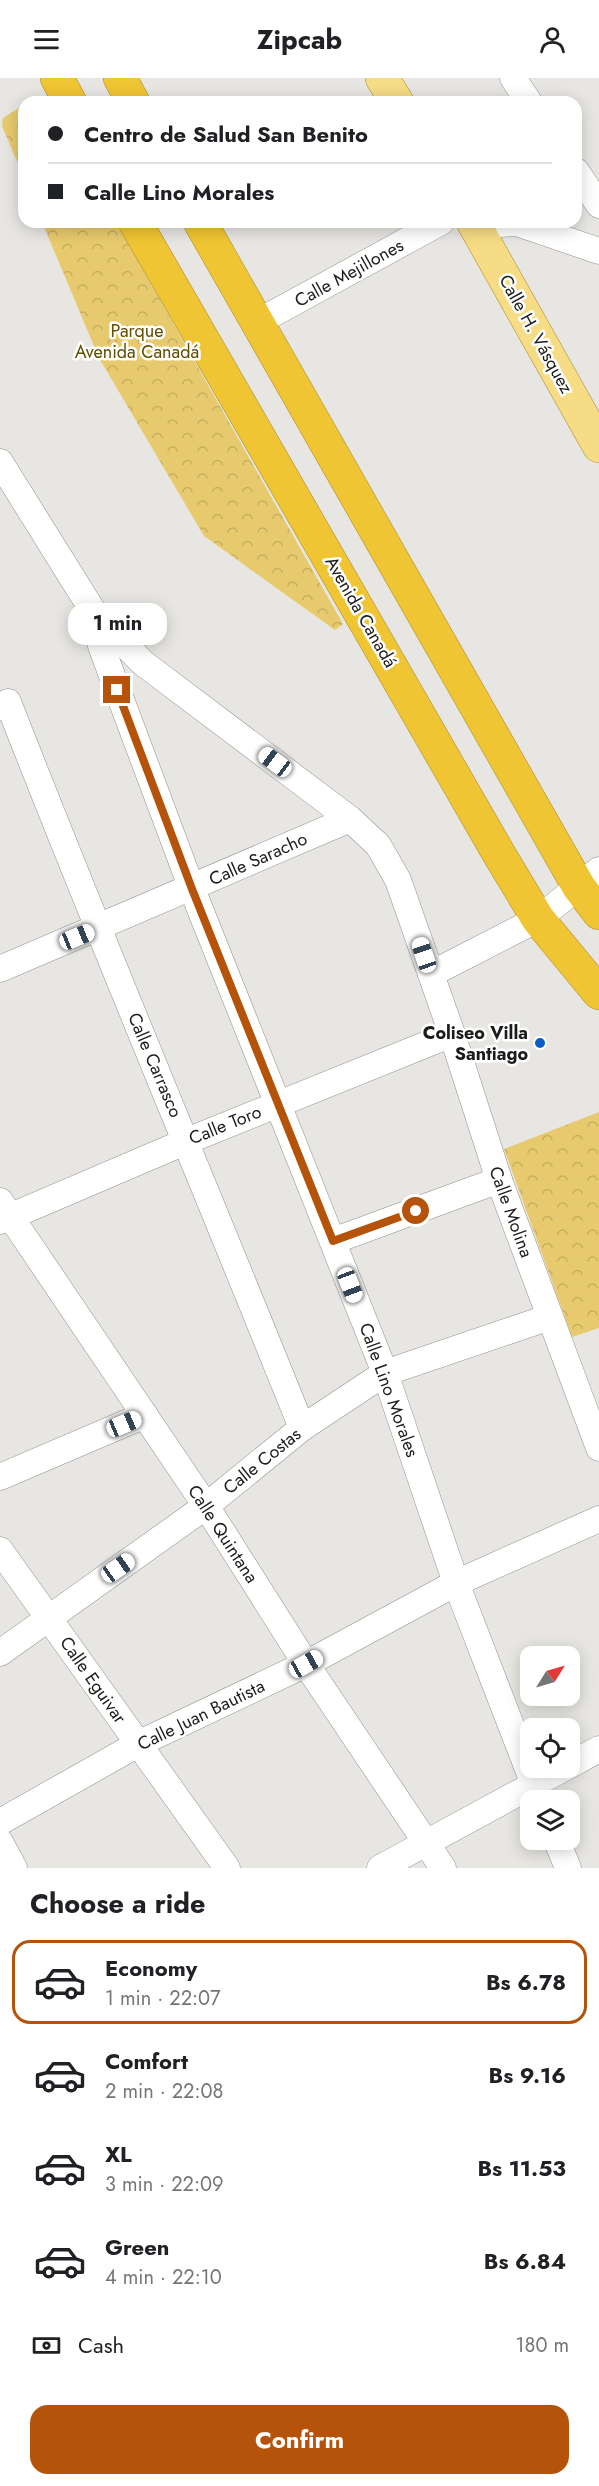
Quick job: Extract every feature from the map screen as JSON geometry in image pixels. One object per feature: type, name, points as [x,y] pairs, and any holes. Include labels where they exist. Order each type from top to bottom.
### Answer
[{"type":"highway","points":[[57,78],[67,96]]},
{"type":"highway","points":[[120,78],[130,96]]},
{"type":"highway","name":"Avenida Canadá","points":[[138,228],[538,919],[599,993]]},
{"type":"highway","points":[[203,228],[256,323],[589,878],[599,913]]},
{"type":"main road","points":[[382,78],[393,96]]},
{"type":"main road","name":"Calle H. Vásquez","points":[[477,228],[599,446]]},
{"type":"street","points":[[513,78],[525,96]]},
{"type":"street","points":[[582,180],[599,205]]},
{"type":"street","name":"Calle Mejillones","points":[[256,323],[430,228]]},
{"type":"street","points":[[532,228],[599,251]]},
{"type":"street","name":"Calle Molina","points":[[1,465],[110,641],[143,663],[350,819],[378,845],[398,880],[452,1034],[498,1180],[599,1448]]},
{"type":"street","name":"Calle Lino Morales","points":[[110,641],[192,889],[385,1373],[456,1583],[536,1790]]},
{"type":"street","name":"Calle Carrasco","points":[[4,705],[96,929],[187,1141],[302,1428]]},
{"type":"street","name":"Calle Saracho","points":[[0,969],[192,889],[350,819]]},
{"type":"street","points":[[431,974],[538,919],[589,878]]},
{"type":"street","name":"Calle Toro","points":[[4,1213],[452,1034]]},
{"type":"street","points":[[333,1241],[498,1180]]},
{"type":"street","name":"Calle Quintana","points":[[4,1213],[206,1506],[306,1664],[443,1868]]},
{"type":"street","name":"Calle Costas","points":[[0,1653],[206,1506],[302,1428],[385,1373],[550,1317]]},
{"type":"street","points":[[0,1477],[145,1415]]},
{"type":"street","name":"Calle Juan Bautista","points":[[0,1822],[138,1744],[306,1664],[456,1583],[599,1519]]},
{"type":"street","name":"Calle Eguivar","points":[[0,1550],[227,1868]]},
{"type":"street","points":[[580,1759],[599,1749]]},
{"type":"street","points":[[539,1790],[554,1778]]},
{"type":"street","points":[[380,1868],[520,1800]]},
{"type":"street","points":[[0,1842],[14,1868]]},
{"type":"street","points":[[561,1850],[568,1868]]},
{"type":"green space","points":[[18,109],[18,164],[2,126],[3,118]]},
{"type":"green space","name":"Parque Avenida Canadá","points":[[45,228],[119,228],[343,624],[335,630],[204,536],[99,358]]},
{"type":"green space","points":[[599,1112],[599,1328],[572,1337],[504,1149]]},
{"type":"place","name":"Coliseo Villa Santiago","points":[[540,1043]]},
{"type":"route","points":[[117,690],[192,889],[333,1241],[416,1211]]}]
